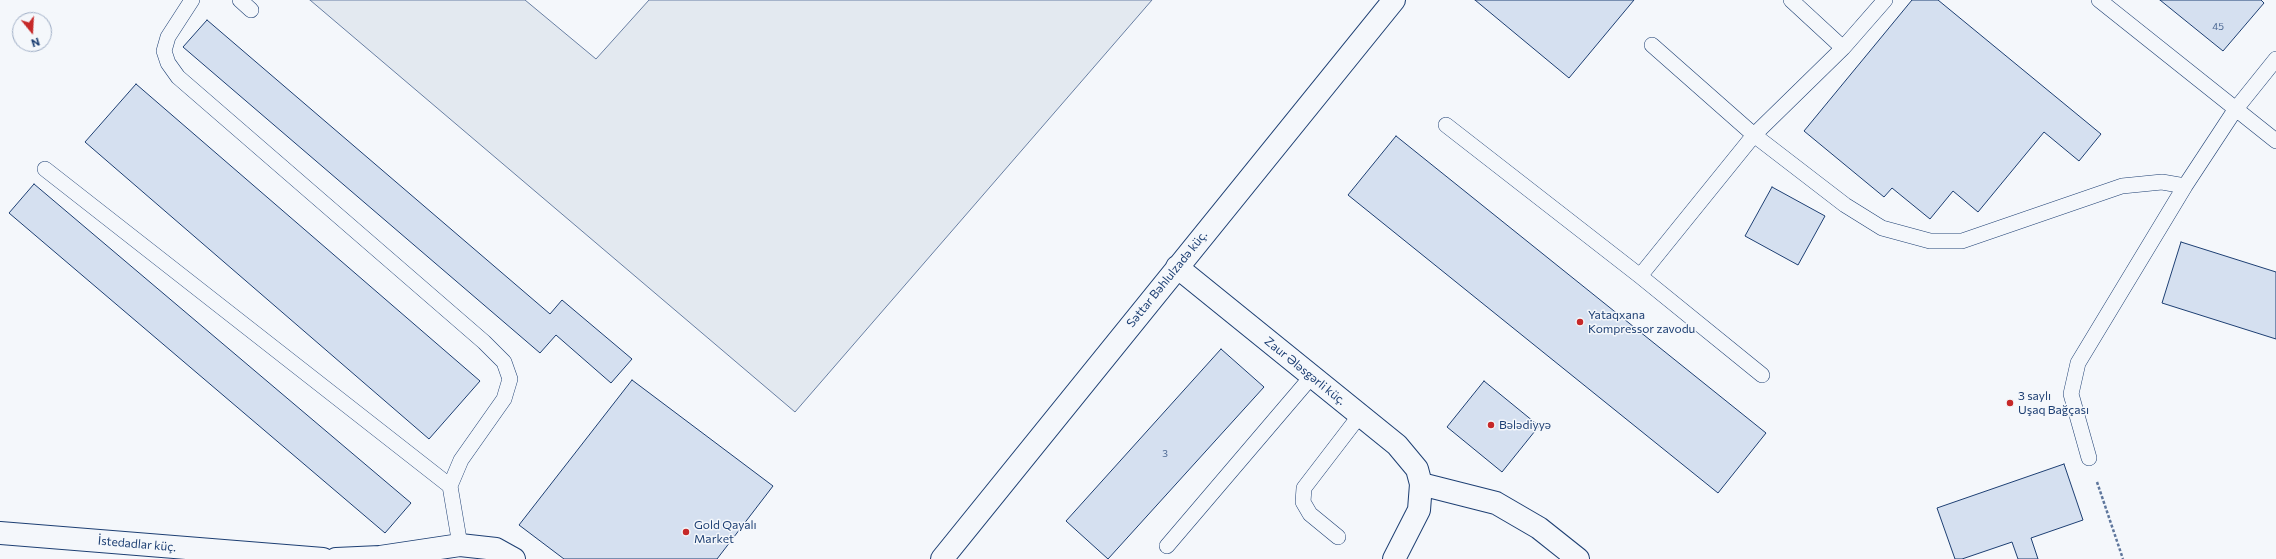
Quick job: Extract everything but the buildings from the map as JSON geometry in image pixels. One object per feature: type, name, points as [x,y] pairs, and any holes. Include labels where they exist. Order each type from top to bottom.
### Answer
[{"type":"street","name":"Səttar Bəhlulzadə küç.","points":[[942,559],[1394,0]]},
{"type":"street","name":"Zaur Ələsgərli küç.","points":[[1177,267],[1397,445],[1417,469],[1421,484],[1420,510],[1394,559]]},
{"type":"street","points":[[1421,484],[1496,503],[1539,528],[1578,559]]},
{"type":"street","name":"İstedadlar küç.","points":[[0,533],[323,559]]},
{"type":"street","points":[[336,559],[380,557],[460,545],[496,549],[514,559]]},
{"type":"lane","points":[[192,0],[168,37],[164,51],[168,63],[178,77],[484,342],[504,362],[510,379],[504,399],[460,460],[450,486],[460,545]]},
{"type":"lane","points":[[1791,0],[1843,48]]},
{"type":"lane","points":[[1640,276],[1754,135],[1843,48],[1885,0]]},
{"type":"lane","points":[[2099,0],[2276,141]]},
{"type":"lane","points":[[1652,45],[1754,135],[1845,205],[1882,228],[1930,241],[1962,241],[2122,186],[2162,182],[2185,186]]},
{"type":"lane","points":[[2089,458],[2071,394],[2078,362],[2185,186],[2236,110],[2276,59]]},
{"type":"lane","points":[[1446,125],[1640,276],[1762,375]]},
{"type":"lane","points":[[45,169],[450,486]]},
{"type":"lane","points":[[1167,546],[1312,376]]},
{"type":"lane","points":[[1338,537],[1310,514],[1303,502],[1304,488],[1360,415]]},
{"type":"path","points":[[2089,458],[2123,559]]},
{"type":"shaded area","points":[[310,0],[525,0],[596,59],[649,0],[1152,0],[795,412]]},
{"type":"place","name":"Yataqxana Kompressor zavodu","points":[[1580,322]]},
{"type":"place","name":"3 saylı Uşaq Bağçası","points":[[2010,403]]},
{"type":"place","name":"Bələdiyyə","points":[[1491,425]]},
{"type":"place","name":"Gold Qayalı Market","points":[[686,532]]}]
